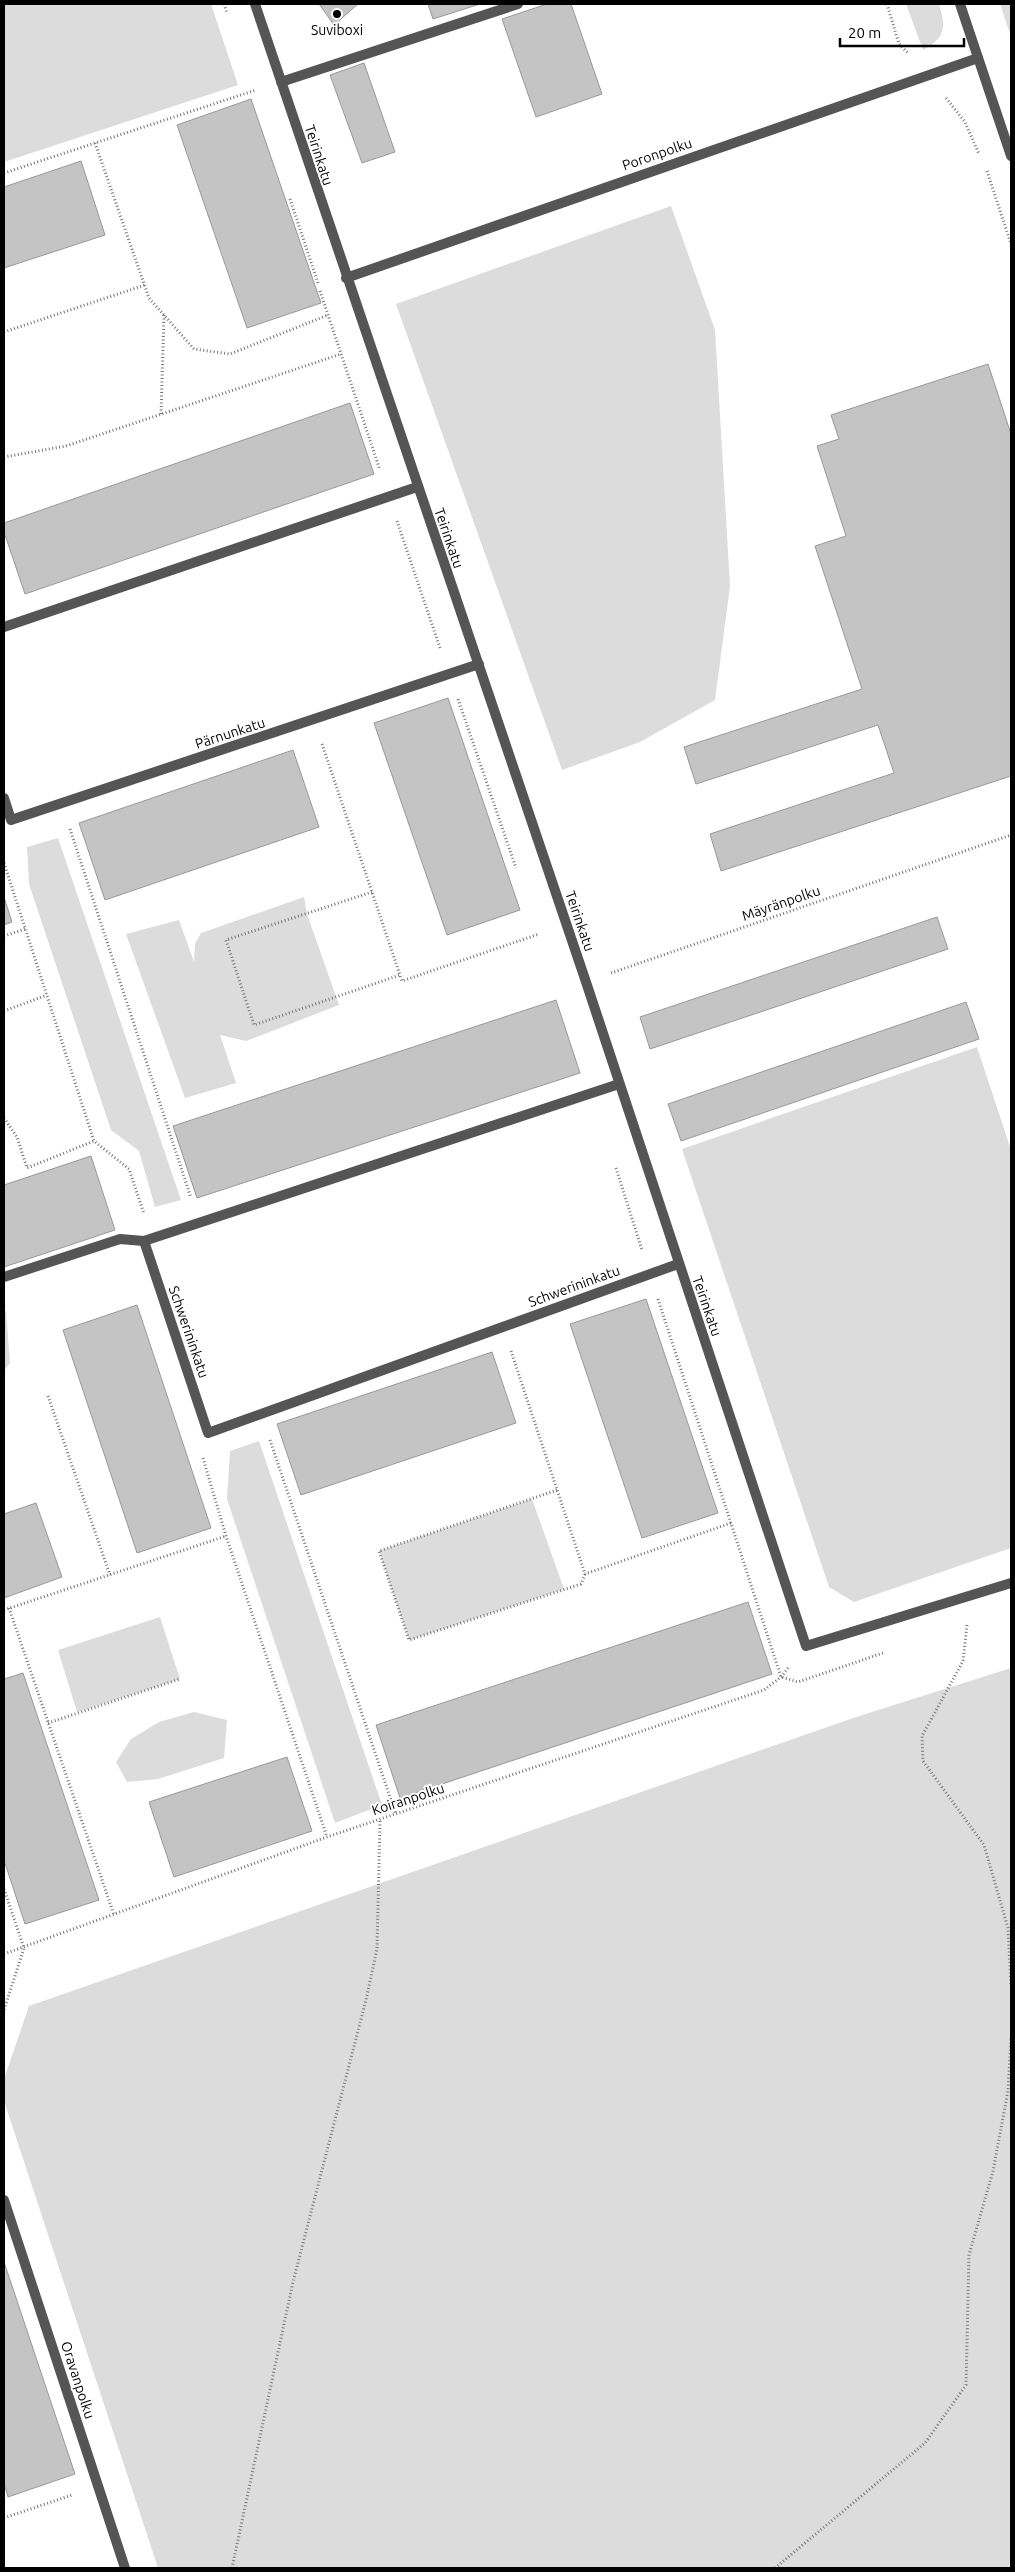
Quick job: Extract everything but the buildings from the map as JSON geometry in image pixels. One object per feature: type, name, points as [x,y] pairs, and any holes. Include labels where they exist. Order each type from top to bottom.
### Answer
[{"type":"street","name":"Teirinkatu","points":[[255,4],[346,278],[586,982],[806,1646]]},
{"type":"street","points":[[281,82],[518,4]]},
{"type":"street","points":[[960,4],[1011,156]]},
{"type":"street","name":"Poronpolku","points":[[346,278],[840,105],[929,77],[978,58]]},
{"type":"street","points":[[4,627],[417,487]]},
{"type":"street","name":"Pärnunkatu","points":[[4,798],[11,820],[479,664]]},
{"type":"street","points":[[4,1276],[120,1240],[149,1240],[619,1084]]},
{"type":"street","name":"Schwerininkatu","points":[[149,1240],[208,1433],[678,1264]]},
{"type":"street","points":[[806,1646],[1011,1583]]},
{"type":"street","name":"Oravanpolku","points":[[4,2200],[126,2568]]},
{"type":"path","points":[[887,4],[899,44],[929,77],[965,122],[987,171],[1011,244]]},
{"type":"path","points":[[4,174],[281,82]]},
{"type":"path","points":[[95,143],[149,298],[194,349],[230,354],[328,315]]},
{"type":"path","points":[[4,332],[145,285]]},
{"type":"path","points":[[161,414],[164,315]]},
{"type":"path","points":[[4,457],[66,446],[341,354]]},
{"type":"path","points":[[319,737],[402,981],[539,934]]},
{"type":"path","points":[[67,821],[199,1223]]},
{"type":"path","name":"Mäyränpolku","points":[[586,982],[1011,835]]},
{"type":"path","points":[[4,863],[94,1141],[129,1169],[149,1240]]},
{"type":"path","points":[[372,892],[226,940],[254,1025],[400,975]]},
{"type":"path","points":[[4,936],[25,929]]},
{"type":"path","points":[[4,1011],[47,994]]},
{"type":"path","points":[[4,1118],[17,1137],[27,1168],[94,1141]]},
{"type":"path","points":[[503,1326],[585,1574],[581,1584],[409,1640],[379,1551],[557,1490]]},
{"type":"path","points":[[48,1396],[110,1575]]},
{"type":"path","points":[[208,1433],[200,1447],[226,1536],[327,1837]]},
{"type":"path","points":[[268,1434],[396,1815]]},
{"type":"path","points":[[585,1574],[731,1523]]},
{"type":"path","points":[[4,1610],[226,1536]]},
{"type":"path","points":[[9,1608],[114,1915]]},
{"type":"path","points":[[967,1625],[963,1661],[922,1736],[923,1761],[984,1845],[1008,1928],[1011,1984]]},
{"type":"path","name":"Koiranpolku","points":[[4,1954],[327,1837],[764,1690],[781,1678],[806,1646]]},
{"type":"path","points":[[48,1723],[180,1679]]},
{"type":"path","points":[[232,2568],[293,2282],[366,2000],[377,1949],[380,1820]]},
{"type":"path","points":[[4,1889],[24,1948],[4,2010]]},
{"type":"path","points":[[775,2568],[925,2443],[966,2385],[969,2255],[993,2171],[1008,2091],[1011,2038]]},
{"type":"path","points":[[4,2518],[98,2486]]},
{"type":"shaded area","points":[[4,4],[211,4],[238,85],[4,162]]},
{"type":"shaded area","points":[[906,4],[939,4],[943,19],[942,31],[936,41],[923,50]]},
{"type":"shaded area","points":[[1000,4],[1011,4],[1011,37]]},
{"type":"shaded area","points":[[671,206],[715,330],[730,586],[715,700],[640,742],[562,770],[396,304]]},
{"type":"shaded area","points":[[58,838],[181,1200],[155,1207],[139,1151],[111,1130],[29,884],[27,847]]},
{"type":"shaded area","points":[[304,897],[307,914],[339,1005],[246,1041],[220,1035],[236,1083],[185,1098],[126,934],[179,920],[194,962],[195,944],[201,933]]},
{"type":"shaded area","points":[[977,1047],[1011,1150],[1011,1548],[854,1602],[829,1587],[682,1149]]},
{"type":"shaded area","points":[[4,1311],[6,1311],[10,1363],[4,1371]]},
{"type":"shaded area","points":[[259,1441],[382,1805],[335,1823],[227,1499],[230,1451]]},
{"type":"shaded area","points":[[532,1499],[564,1589],[409,1640],[379,1551]]},
{"type":"shaded area","points":[[160,1617],[180,1679],[77,1712],[58,1650]]},
{"type":"shaded area","points":[[1011,1668],[1011,2568],[158,2568],[4,2101],[4,2079],[29,2006],[853,1718]]},
{"type":"shaded area","points":[[194,1712],[227,1720],[224,1758],[158,1779],[127,1782],[116,1762],[131,1739],[159,1722]]},
{"type":"place","name":"Suviboxi","points":[[337,14]]}]
